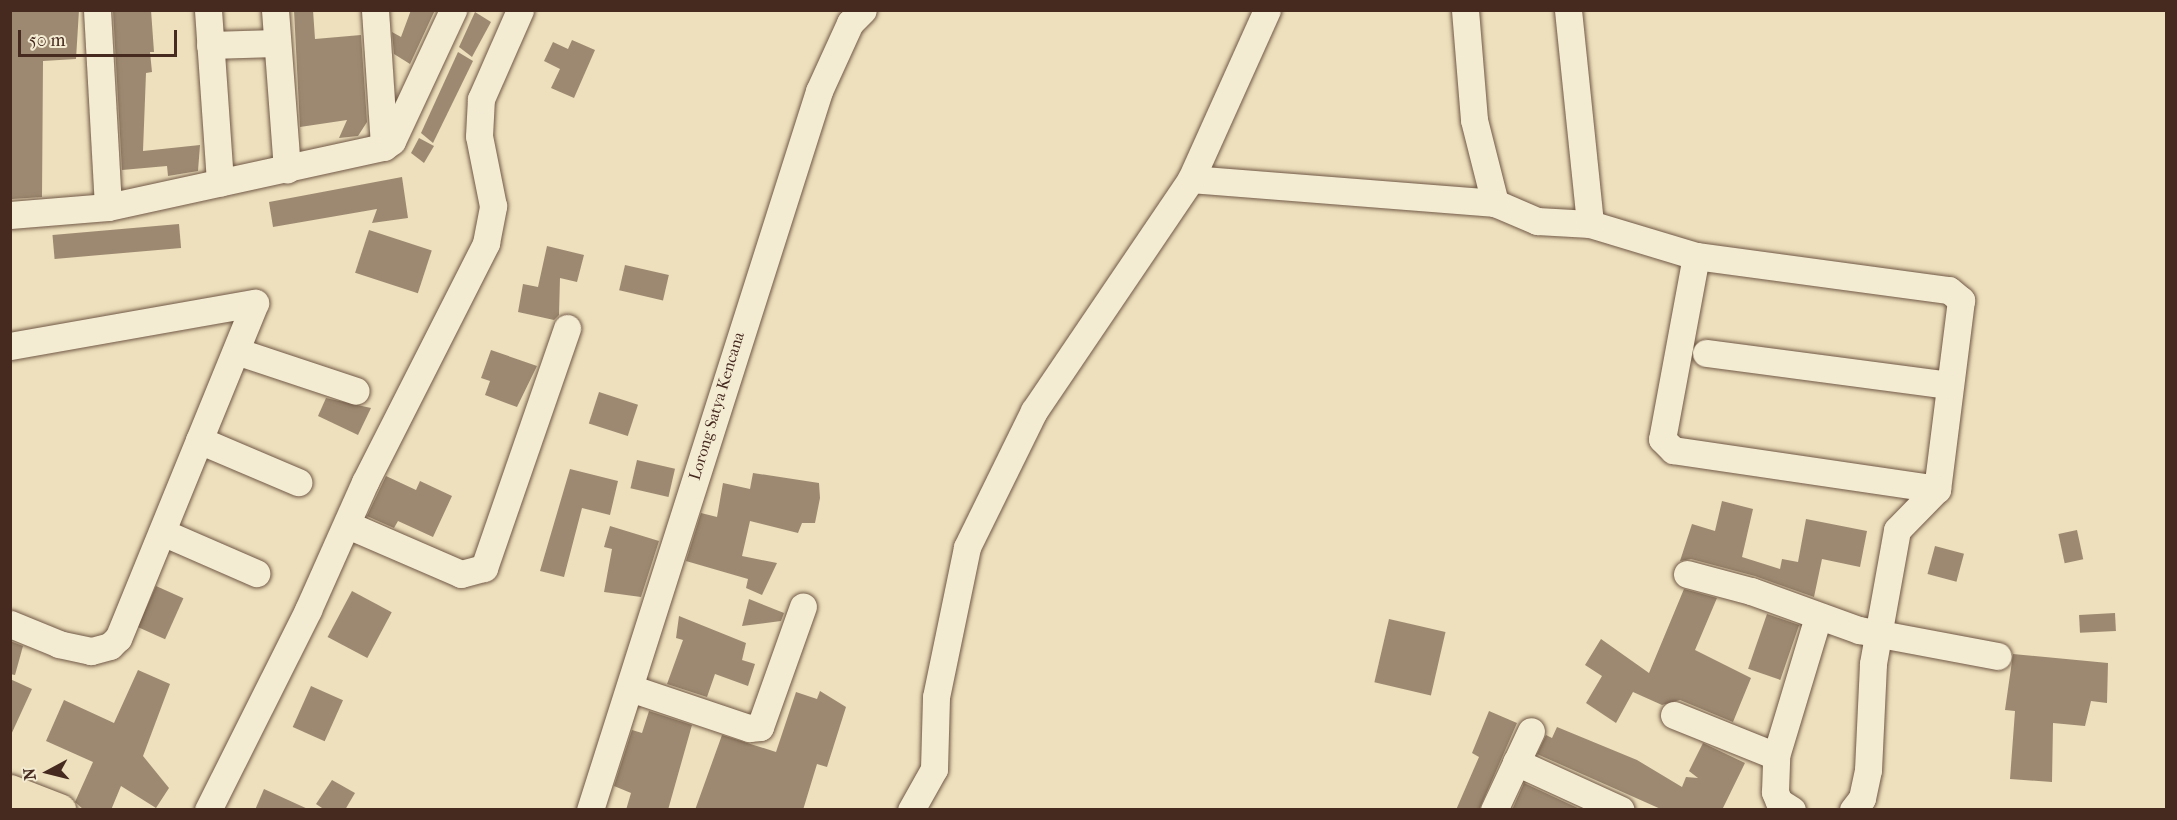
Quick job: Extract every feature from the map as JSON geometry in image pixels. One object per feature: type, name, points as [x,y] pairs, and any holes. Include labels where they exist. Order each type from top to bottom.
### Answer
[{"type":"main road","points":[[10,791],[59,810]]},
{"type":"street","points":[[97,10],[108,207]]},
{"type":"street","points":[[208,10],[220,183]]},
{"type":"street","points":[[275,10],[287,170]]},
{"type":"street","points":[[375,10],[384,147]]},
{"type":"street","points":[[10,215],[108,207],[287,170],[384,147],[392,141],[453,10]]},
{"type":"street","points":[[208,810],[348,525],[365,482],[492,229],[493,195],[478,136],[481,99],[520,10]]},
{"type":"street","name":"Lorong Satya Kencana","points":[[590,810],[819,91],[850,23],[863,10]]},
{"type":"street","points":[[911,810],[934,769],[936,698],[967,547],[1034,411],[1191,179],[1267,10]]},
{"type":"street","points":[[1465,10],[1474,120],[1495,203]]},
{"type":"street","points":[[1568,10],[1590,224]]},
{"type":"street","points":[[210,45],[276,43]]},
{"type":"street","points":[[1191,179],[1495,203],[1537,221],[1590,224],[1696,256],[1949,290],[1961,300],[1937,489],[1898,530],[1873,664],[1868,770],[1862,798],[1853,810]]},
{"type":"street","points":[[1696,256],[1662,439],[1673,450],[1937,489]]},
{"type":"street","points":[[10,346],[255,303],[118,639],[110,646],[74,648],[10,624]]},
{"type":"street","points":[[348,525],[461,574],[484,568],[567,328]]},
{"type":"street","points":[[236,351],[356,391]]},
{"type":"street","points":[[1706,353],[1949,385]]},
{"type":"street","points":[[199,440],[298,482]]},
{"type":"street","points":[[162,532],[256,573]]},
{"type":"street","points":[[1687,574],[1751,591],[1818,617],[1880,634],[1998,656]]},
{"type":"street","points":[[630,688],[749,728],[759,727],[803,606]]},
{"type":"street","points":[[1792,810],[1779,802],[1775,792],[1776,756],[1818,617]]},
{"type":"street","points":[[1674,715],[1776,756]]},
{"type":"street","points":[[1494,810],[1531,731]]},
{"type":"street","points":[[1516,762],[1621,810]]},
{"type":"building","points":[[10,10],[79,10],[76,59],[43,61],[42,197],[12,199]]},
{"type":"building","points":[[113,10],[151,10],[154,52],[150,52],[152,72],[146,73],[143,151],[200,145],[198,171],[168,176],[167,166],[122,170]]},
{"type":"building","points":[[294,10],[313,10],[315,39],[361,35],[367,122],[358,136],[339,138],[347,120],[300,127]]},
{"type":"building","points":[[411,10],[435,10],[410,64],[394,54],[392,32],[401,37]]},
{"type":"building","points":[[475,12],[491,22],[472,57],[459,47]]},
{"type":"building","points":[[572,40],[595,50],[574,98],[551,88],[560,69],[544,61],[553,42],[568,49]]},
{"type":"building","points":[[458,52],[473,61],[433,143],[421,133]]},
{"type":"building","points":[[419,138],[434,146],[424,163],[411,153]]},
{"type":"building","points":[[402,177],[408,218],[372,223],[377,209],[273,227],[269,202]]},
{"type":"building","points":[[179,224],[181,248],[55,259],[52,235]]},
{"type":"building","points":[[369,230],[432,250],[418,293],[355,273]]},
{"type":"building","points":[[547,246],[584,255],[577,282],[560,278],[559,315],[554,320],[518,312],[523,284],[538,287]]},
{"type":"building","points":[[625,265],[669,275],[663,300],[619,290]]},
{"type":"building","points":[[491,350],[537,366],[517,407],[485,395],[490,381],[481,378]]},
{"type":"building","points":[[599,392],[638,405],[628,436],[589,423]]},
{"type":"building","points":[[326,398],[371,408],[358,435],[318,416]]},
{"type":"building","points":[[637,460],[675,469],[668,497],[630,488]]},
{"type":"building","points":[[570,469],[618,481],[610,515],[582,508],[564,577],[540,571]]},
{"type":"building","points":[[753,473],[819,483],[820,498],[815,523],[802,523],[798,533],[750,521],[742,556],[777,563],[762,595],[746,588],[748,579],[686,561],[701,513],[717,517],[723,483],[750,489]]},
{"type":"building","points":[[386,476],[416,490],[420,481],[452,496],[433,537],[398,521],[394,528],[367,516]]},
{"type":"building","points":[[1722,501],[1753,509],[1742,557],[1780,569],[1782,559],[1798,562],[1806,519],[1867,531],[1860,567],[1822,559],[1814,597],[1755,576],[1691,559],[1680,561],[1692,524],[1715,531]]},
{"type":"building","points":[[610,526],[659,541],[641,597],[604,592],[612,549],[604,547]]},
{"type":"building","points":[[2077,530],[2083,559],[2065,563],[2058,534]]},
{"type":"building","points":[[1935,546],[1964,554],[1956,582],[1927,574]]},
{"type":"building","points":[[156,586],[183,598],[165,639],[138,627]]},
{"type":"building","points":[[1684,589],[1717,598],[1695,650],[1751,678],[1733,722],[1680,700],[1662,705],[1633,692],[1616,723],[1586,703],[1602,676],[1585,665],[1601,639],[1649,673]]},
{"type":"building","points":[[352,591],[392,612],[367,658],[328,637]]},
{"type":"building","points":[[749,599],[784,613],[781,621],[742,626]]},
{"type":"building","points":[[2115,613],[2116,631],[2080,633],[2079,615]]},
{"type":"building","points":[[1767,614],[1799,625],[1780,680],[1748,669]]},
{"type":"building","points":[[679,616],[746,643],[742,660],[755,664],[748,686],[715,674],[707,697],[667,684],[683,640],[676,638]]},
{"type":"building","points":[[1389,619],[1446,632],[1431,695],[1374,682]]},
{"type":"building","points":[[10,641],[23,646],[15,675],[10,674]]},
{"type":"building","points":[[2013,654],[2108,663],[2107,703],[2091,701],[2085,726],[2053,723],[2052,782],[2010,779],[2015,711],[2005,710]]},
{"type":"building","points":[[138,670],[170,684],[143,756],[169,788],[156,808],[121,786],[111,810],[84,810],[75,802],[93,762],[46,741],[64,700],[114,723]]},
{"type":"building","points":[[10,679],[32,689],[10,737]]},
{"type":"building","points":[[311,686],[343,700],[325,741],[293,727]]},
{"type":"building","points":[[820,691],[846,707],[827,767],[817,764],[803,810],[695,810],[722,735],[776,752],[796,692],[817,699]]},
{"type":"building","points":[[649,711],[692,725],[668,810],[626,810],[631,793],[614,786],[632,730],[642,733]]},
{"type":"building","points":[[1489,711],[1517,723],[1479,810],[1456,810],[1479,757],[1472,753]]},
{"type":"building","points":[[1557,727],[1637,760],[1682,787],[1686,777],[1698,778],[1689,771],[1703,743],[1745,763],[1722,810],[1663,810],[1537,754],[1546,735],[1552,738]]},
{"type":"building","points":[[332,780],[355,793],[345,810],[325,810],[316,804]]},
{"type":"building","points":[[1524,783],[1582,810],[1512,810]]},
{"type":"building","points":[[264,789],[310,810],[255,810]]}]
